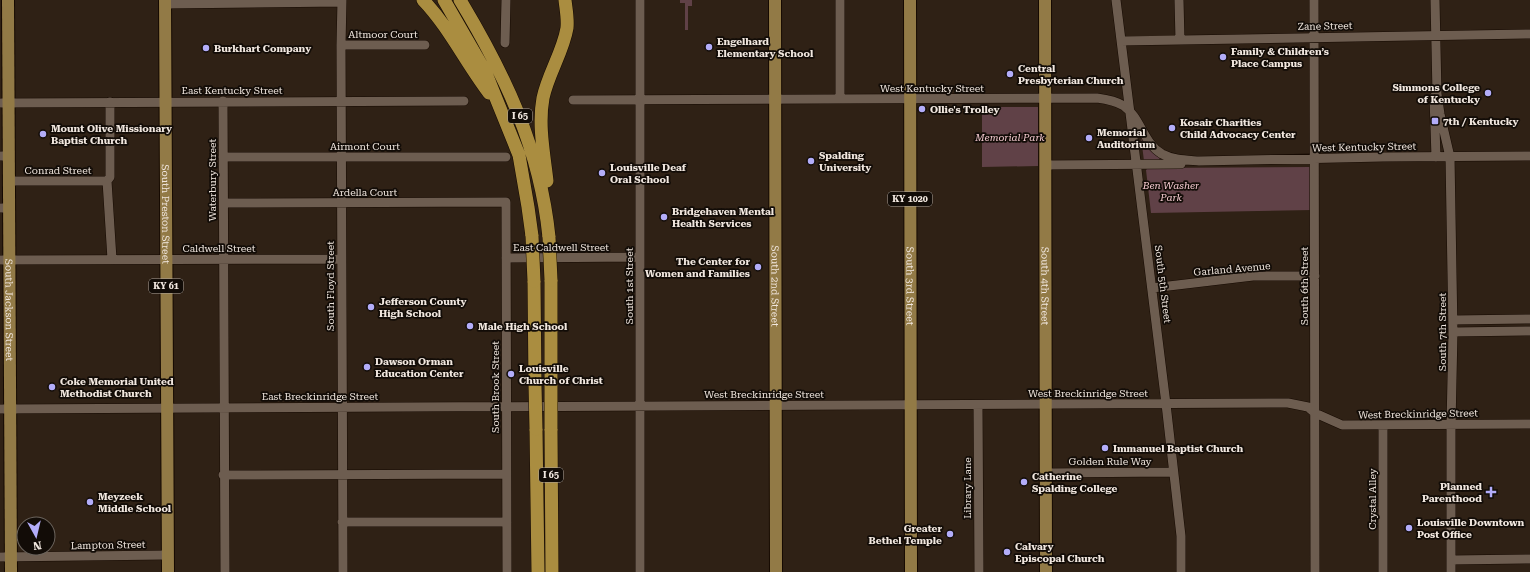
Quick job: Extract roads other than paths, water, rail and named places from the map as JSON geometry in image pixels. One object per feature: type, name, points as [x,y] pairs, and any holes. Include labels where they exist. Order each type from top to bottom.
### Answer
[{"type":"highway","points":[[423,0],[489,88]]},
{"type":"highway","points":[[444,0],[481,64],[489,88]]},
{"type":"highway","name":"I 65","points":[[460,0],[497,65],[547,184],[551,280],[551,521],[555,570]]},
{"type":"highway","points":[[541,168],[542,104],[567,25],[566,0]]},
{"type":"highway","name":"I 65","points":[[489,88],[500,105],[523,172],[532,236],[537,469],[533,570]]},
{"type":"main road","name":"South Jackson Street","points":[[8,0],[4,103],[4,156],[9,181],[4,208],[5,557],[11,572]]},
{"type":"main road","name":"South 2nd Street","points":[[775,0],[776,572]]},
{"type":"main road","name":"South 3rd Street","points":[[910,0],[911,572]]},
{"type":"main road","name":"South 4th Street","points":[[1044,0],[1046,572]]},
{"type":"main road","name":"South Preston Street","points":[[165,2],[168,572]]},
{"type":"street","points":[[506,0],[506,43]]},
{"type":"street","name":"South 1st Street","points":[[640,0],[640,572]]},
{"type":"street","points":[[840,0],[840,99]]},
{"type":"street","name":"South 5th Street","points":[[1116,0],[1166,404],[1181,536],[1181,572]]},
{"type":"street","points":[[1179,0],[1180,40]]},
{"type":"street","name":"South 6th Street","points":[[1314,0],[1316,159],[1315,572]]},
{"type":"street","name":"South 7th Street","points":[[1435,0],[1437,94],[1450,157],[1454,332],[1451,425],[1451,572]]},
{"type":"street","points":[[165,2],[342,1]]},
{"type":"street","name":"South Floyd Street","points":[[342,1],[341,259],[343,572]]},
{"type":"street","name":"Zane Street","points":[[1121,41],[1530,34]]},
{"type":"street","name":"Altmoor Court","points":[[341,45],[425,45]]},
{"type":"street","name":"South 7th Street","points":[[1436,157],[1434,97],[1437,94]]},
{"type":"street","name":"West Kentucky Street","points":[[640,100],[1097,98],[1106,99],[1123,105],[1149,142],[1157,150],[1174,158],[1198,161],[1530,156]]},
{"type":"street","points":[[573,100],[640,100]]},
{"type":"street","name":"Waterbury Street","points":[[223,101],[225,407],[223,475],[225,572]]},
{"type":"street","name":"East Kentucky Street","points":[[4,103],[464,101]]},
{"type":"street","points":[[110,102],[110,177],[107,182],[112,260]]},
{"type":"street","name":"Airmont Court","points":[[223,158],[506,157]]},
{"type":"street","name":"West Kentucky Street","points":[[1045,165],[1187,164],[1198,161]]},
{"type":"street","name":"Conrad Street","points":[[9,181],[107,182]]},
{"type":"street","name":"Ardella Court","points":[[224,203],[506,202]]},
{"type":"street","name":"South Brook Street","points":[[506,202],[507,572]]},
{"type":"street","name":"East Caldwell Street","points":[[506,258],[640,257]]},
{"type":"street","name":"Caldwell Street","points":[[5,260],[341,259]]},
{"type":"street","name":"Garland Avenue","points":[[1152,288],[1253,276],[1315,276]]},
{"type":"street","points":[[1453,320],[1530,319]]},
{"type":"street","points":[[1454,332],[1530,331]]},
{"type":"street","name":"West Breckinridge Street","points":[[641,406],[1288,403],[1308,407],[1315,413],[1342,425],[1383,426],[1530,424]]},
{"type":"street","name":"Library Lane","points":[[978,404],[979,572]]},
{"type":"street","name":"East Breckinridge Street","points":[[5,409],[641,406]]},
{"type":"street","name":"Crystal Alley","points":[[1383,426],[1383,572]]},
{"type":"street","name":"Golden Rule Way","points":[[1046,473],[1173,472]]},
{"type":"street","points":[[223,475],[506,474]]},
{"type":"street","points":[[342,522],[506,522]]},
{"type":"street","name":"Lampton Street","points":[[5,557],[167,556]]},
{"type":"street","points":[[1451,560],[1530,559]]},
{"type":"place","name":"Engelhard Elementary School","points":[[709,47]]},
{"type":"place","name":"Burkhart Company","points":[[206,48]]},
{"type":"place","name":"Family & Children’s Place Campus","points":[[1223,57]]},
{"type":"place","name":"Central Presbyterian Church","points":[[1010,74]]},
{"type":"place","name":"Simmons College of Kentucky","points":[[1488,93]]},
{"type":"place","name":"Ollie's Trolley","points":[[922,109]]},
{"type":"place","name":"7th / Kentucky","points":[[1435,121]]},
{"type":"place","name":"Kosair Charities Child Advocacy Center","points":[[1172,128]]},
{"type":"place","name":"Mount Olive Missionary Baptist Church","points":[[43,134]]},
{"type":"place","name":"Memorial Auditorium","points":[[1089,138]]},
{"type":"place","name":"Spalding University","points":[[811,161]]},
{"type":"place","name":"Louisville Deaf Oral School","points":[[602,173]]},
{"type":"place","name":"Bridgehaven Mental Health Services","points":[[664,217]]},
{"type":"place","name":"The Center for Women and Families","points":[[758,267]]},
{"type":"place","name":"Jefferson County High School","points":[[371,307]]},
{"type":"place","name":"Male High School","points":[[470,326]]},
{"type":"place","name":"Dawson Orman Education Center","points":[[367,367]]},
{"type":"place","name":"Louisville Church of Christ","points":[[511,374]]},
{"type":"place","name":"Coke Memorial United Methodist Church","points":[[52,387]]},
{"type":"place","name":"Immanuel Baptist Church","points":[[1105,448]]},
{"type":"place","name":"Catherine Spalding College","points":[[1024,482]]},
{"type":"place","name":"Planned Parenthood","points":[[1491,492]]},
{"type":"place","name":"Meyzeek Middle School","points":[[90,502]]},
{"type":"place","name":"Louisville Downtown Post Office","points":[[1409,528]]},
{"type":"place","name":"Greater Bethel Temple","points":[[950,534]]},
{"type":"place","name":"Calvary Episcopal Church","points":[[1007,552]]},
{"type":"park label","name":"Memorial Park","points":[[1010,137]]},
{"type":"park label","name":"Ben Washer Park","points":[[1171,190]]}]
